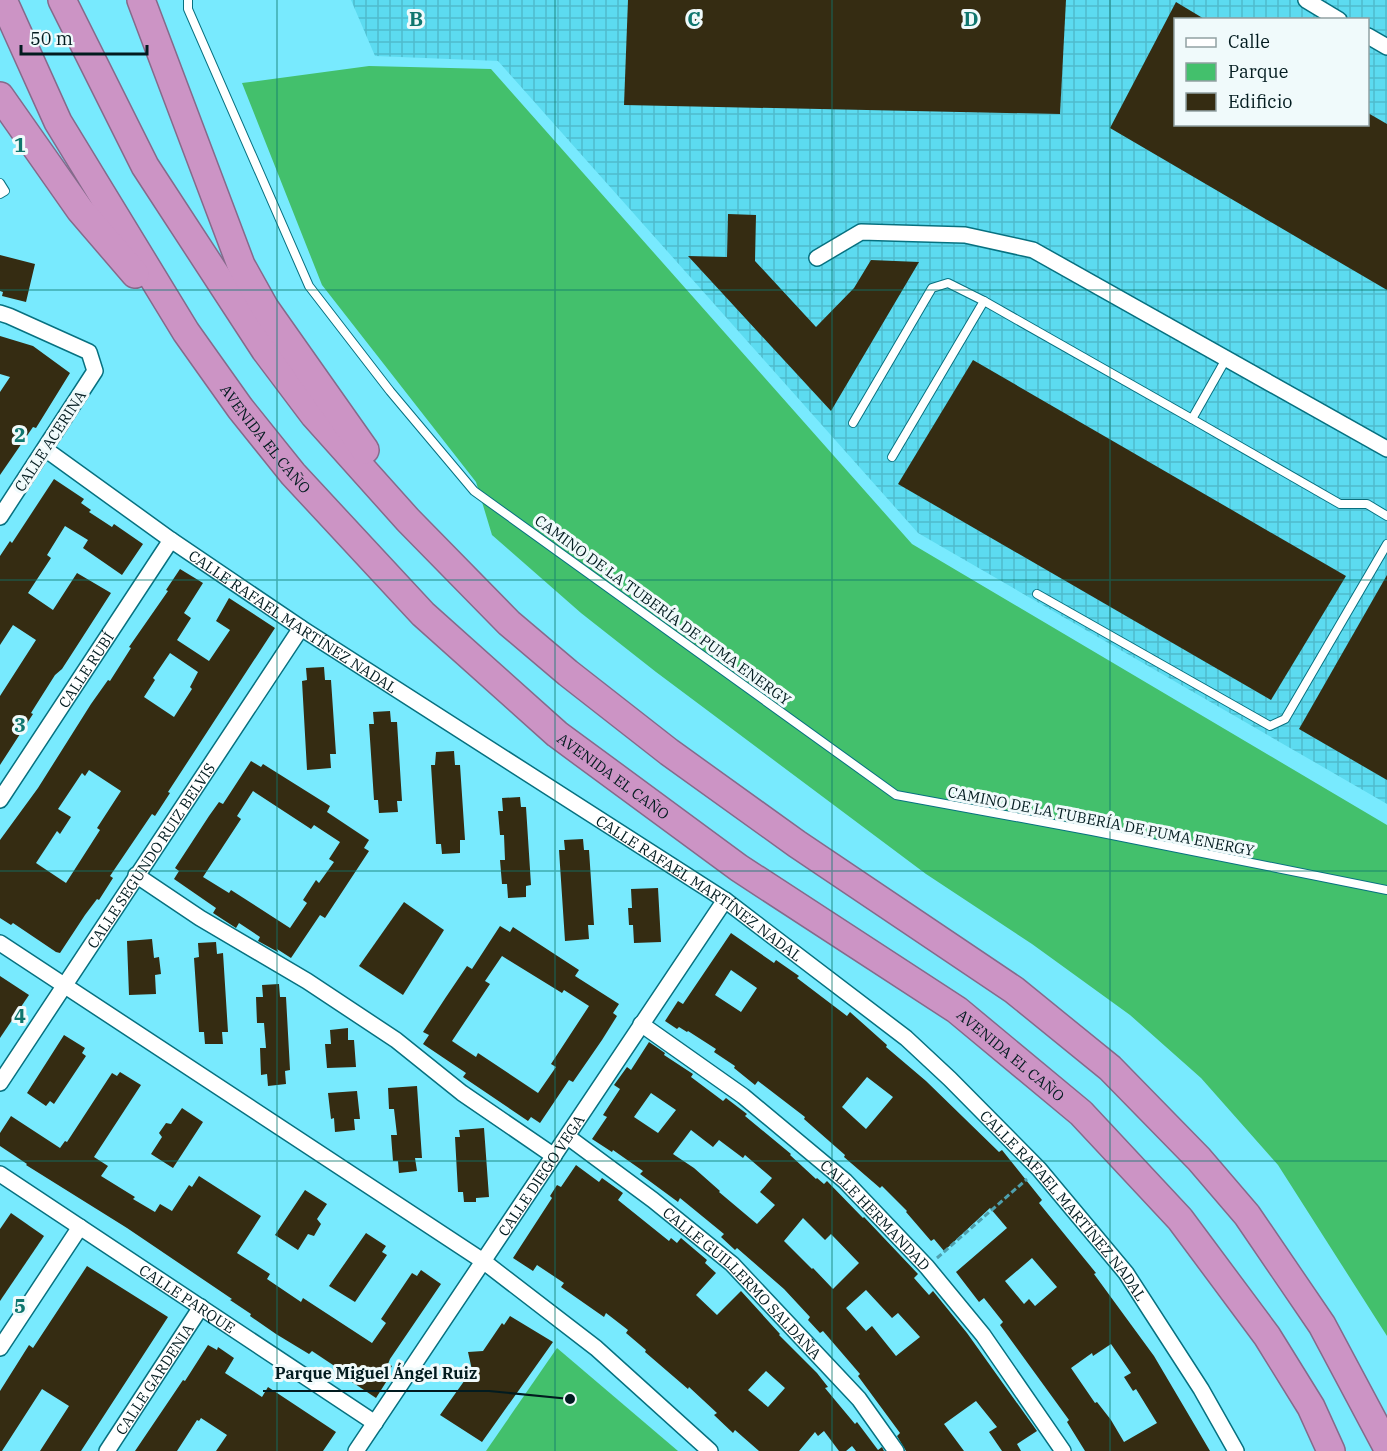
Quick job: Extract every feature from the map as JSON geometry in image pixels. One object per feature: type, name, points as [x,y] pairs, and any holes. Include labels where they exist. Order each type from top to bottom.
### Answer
[{"type":"highway","name":"AVENIDA EL CAÑO","points":[[3,0],[58,122],[186,332],[240,408],[293,474],[423,614],[557,734],[739,868],[957,1010],[1082,1113],[1180,1219],[1267,1336],[1311,1407],[1331,1451]]},
{"type":"highway","points":[[62,0],[145,166],[265,350],[314,415],[408,520],[509,623],[568,673],[797,844],[1014,990],[1110,1068],[1199,1159],[1247,1215],[1322,1325],[1387,1448]]},
{"type":"highway","points":[[141,0],[241,265],[265,309],[367,453],[408,520]]},
{"type":"highway","points":[[0,96],[80,210],[186,332]]},
{"type":"street","points":[[1306,0],[1337,18]]},
{"type":"street","points":[[1369,37],[1387,47]]},
{"type":"street","points":[[817,258],[861,232],[965,235],[1033,250],[1387,449]]},
{"type":"street","name":"CALLE ACERINA","points":[[0,313],[88,352],[95,371],[45,449],[2,509]]},
{"type":"street","name":"CALLE RAFAEL MARTÍNEZ NADAL","points":[[45,449],[171,540],[301,628],[725,900],[906,1038],[1039,1169],[1126,1273],[1201,1389],[1236,1451]]},
{"type":"street","name":"CALLE RUBÍ","points":[[0,800],[171,540]]},
{"type":"street","name":"CALLE SEGUNDO RUIZ BELVIS","points":[[0,1083],[301,628]]},
{"type":"street","points":[[136,875],[200,918],[307,981],[396,1040],[462,1093],[554,1156]]},
{"type":"street","name":"CALLE DIEGO VEGA","points":[[356,1451],[725,900]]},
{"type":"street","points":[[0,943],[483,1262],[596,1348],[710,1451]]},
{"type":"street","name":"CALLE HERMANDAD","points":[[641,1024],[743,1096],[844,1181],[927,1267],[983,1335],[1064,1451]]},
{"type":"street","name":"CALLE GUILLERMO SALDAÑA","points":[[568,1137],[653,1200],[732,1264],[859,1399],[896,1451]]},
{"type":"street","name":"CALLE PARQUE","points":[[0,1174],[375,1423]]},
{"type":"street","points":[[0,1348],[80,1227]]},
{"type":"street","name":"CALLE GARDENIA","points":[[107,1451],[201,1306]]},
{"type":"lane","name":"CAMINO DE LA TUBERÍA DE PUMA ENERGY","points":[[188,0],[188,9],[309,286],[390,391],[474,491],[896,795],[1092,831],[1387,890]]},
{"type":"lane","points":[[0,183],[5,191],[0,194]]},
{"type":"lane","points":[[853,423],[932,288],[948,282],[1340,504],[1367,504],[1387,516]]},
{"type":"lane","points":[[892,457],[984,301]]},
{"type":"lane","points":[[1192,419],[1226,359]]},
{"type":"lane","points":[[1037,594],[1270,726],[1285,719],[1387,544]]},
{"type":"path","points":[[927,1267],[1039,1169]]},
{"type":"shaded area","points":[[351,0],[1387,0],[1387,804],[918,533],[498,61],[375,56]]},
{"type":"green space","points":[[369,66],[491,69],[912,544],[1387,825],[1387,1336],[1278,1165],[1201,1078],[1130,1015],[1032,944],[926,874],[656,672],[581,613],[492,535],[476,482],[322,285],[242,83]]},
{"type":"green space","points":[[557,1348],[678,1451],[486,1451]]},
{"type":"building","points":[[628,0],[1066,0],[1060,114],[624,105]]},
{"type":"building","points":[[1176,2],[1203,18],[1174,18],[1174,126],[1369,126],[1369,114],[1387,124],[1387,290],[1110,128]]},
{"type":"building","points":[[728,214],[756,215],[755,261],[816,327],[854,288],[871,260],[919,262],[831,411],[688,256],[727,257]]},
{"type":"building","points":[[0,255],[35,264],[26,302],[2,296]]},
{"type":"building","points":[[0,336],[33,346],[70,373],[36,428],[33,427],[0,475],[0,392],[10,377],[0,374]]},
{"type":"building","points":[[973,360],[1346,576],[1271,700],[898,484]]},
{"type":"building","points":[[54,479],[84,499],[81,503],[91,510],[89,512],[112,527],[114,524],[143,544],[122,575],[83,548],[88,540],[65,526],[47,555],[51,558],[28,593],[53,610],[77,573],[111,593],[62,669],[55,675],[0,765],[0,696],[36,640],[13,625],[0,645],[0,556],[10,541],[12,543]]},
{"type":"building","points":[[180,569],[203,583],[184,613],[191,618],[177,640],[209,661],[230,630],[216,621],[229,598],[275,628],[168,792],[170,793],[155,816],[152,814],[110,876],[113,878],[99,900],[97,899],[85,915],[60,953],[56,952],[13,923],[11,925],[0,918],[0,840],[38,788],[91,704],[108,680],[110,681],[131,648],[129,647],[168,591],[166,590]],"holes":[[[170,653],[198,672],[190,687],[192,689],[174,717],[144,697],[155,680],[153,678]],[[89,770],[121,791],[97,828],[100,830],[66,883],[36,863],[57,831],[60,834],[71,817],[58,809],[82,773],[85,776]]]},
{"type":"building","points":[[1387,575],[1387,780],[1299,729]]},
{"type":"building","points":[[324,667],[325,680],[331,680],[336,754],[330,754],[331,768],[307,770],[302,681],[307,680],[306,668]]},
{"type":"building","points":[[390,711],[391,722],[397,722],[402,801],[397,801],[398,812],[379,813],[378,800],[374,800],[369,724],[374,724],[373,712]]},
{"type":"building","points":[[454,751],[455,765],[460,765],[465,840],[460,840],[460,853],[442,854],[441,844],[436,844],[431,765],[435,765],[436,752]]},
{"type":"building","points":[[251,761],[261,767],[263,764],[330,806],[327,812],[369,840],[364,848],[369,851],[325,918],[320,915],[291,958],[258,941],[260,937],[239,923],[236,928],[213,913],[216,908],[174,879],[179,871],[175,868],[219,802],[223,804]],"holes":[[[253,791],[311,829],[314,825],[340,842],[329,859],[334,862],[319,883],[316,880],[303,900],[307,903],[290,928],[231,890],[229,893],[203,877],[241,819],[237,816]]]},
{"type":"building","points":[[520,797],[521,807],[526,807],[531,885],[526,886],[526,897],[508,898],[507,884],[502,884],[500,860],[505,860],[504,835],[500,835],[498,811],[503,811],[502,798]]},
{"type":"building","points":[[583,839],[584,850],[589,850],[594,925],[588,925],[589,939],[565,941],[559,850],[565,850],[564,840]]},
{"type":"building","points":[[658,888],[661,942],[634,943],[633,925],[629,925],[628,908],[632,908],[631,889]]},
{"type":"building","points":[[404,902],[444,930],[403,995],[359,966]]},
{"type":"building","points":[[500,926],[510,932],[513,927],[579,970],[575,976],[619,1004],[613,1013],[617,1016],[602,1040],[573,1082],[569,1080],[540,1123],[531,1117],[528,1121],[463,1077],[466,1073],[423,1044],[429,1035],[423,1032],[467,966],[472,969]],"holes":[[[502,956],[562,993],[564,990],[589,1006],[551,1064],[556,1067],[538,1093],[478,1053],[476,1057],[452,1041],[490,984],[485,981]]]},
{"type":"building","points":[[731,933],[774,963],[776,960],[799,976],[797,978],[847,1016],[850,1012],[999,1152],[1002,1150],[1042,1200],[1039,1203],[1096,1273],[1094,1274],[1154,1356],[1210,1451],[1085,1451],[1067,1422],[1069,1420],[1000,1325],[1003,1322],[984,1298],[979,1302],[956,1272],[1007,1228],[990,1208],[944,1251],[934,1239],[931,1241],[907,1211],[882,1186],[880,1188],[844,1157],[845,1155],[804,1119],[805,1117],[758,1081],[755,1085],[734,1068],[735,1066],[714,1052],[716,1049],[688,1031],[679,1027],[677,1029],[665,1021],[678,1001],[683,1004]],"holes":[[[731,970],[757,988],[741,1012],[715,995]],[[867,1077],[893,1097],[866,1129],[842,1107]],[[1032,1258],[1057,1287],[1035,1306],[1029,1299],[1024,1304],[1005,1281]],[[1111,1344],[1131,1373],[1124,1377],[1133,1391],[1136,1389],[1157,1423],[1124,1442],[1111,1420],[1097,1402],[1095,1403],[1071,1368],[1092,1353],[1093,1356]]]},
{"type":"building","points":[[152,939],[154,958],[159,957],[161,974],[155,975],[156,994],[129,995],[127,941]]},
{"type":"building","points":[[216,942],[217,954],[223,953],[228,1032],[222,1032],[223,1044],[205,1044],[204,1032],[199,1032],[194,958],[199,957],[198,943]]},
{"type":"building","points":[[0,976],[29,995],[0,1038]]},
{"type":"building","points":[[279,984],[280,997],[286,997],[290,1070],[285,1071],[286,1084],[268,1086],[267,1074],[261,1075],[260,1048],[266,1048],[264,1023],[257,1023],[256,997],[263,997],[262,985]]},
{"type":"building","points":[[348,1028],[348,1040],[354,1040],[356,1067],[327,1068],[325,1044],[331,1044],[330,1030]]},
{"type":"building","points":[[64,1035],[85,1048],[82,1053],[86,1056],[54,1104],[50,1101],[46,1106],[27,1093]]},
{"type":"building","points":[[649,1042],[693,1074],[691,1077],[723,1101],[726,1098],[747,1114],[745,1116],[791,1154],[816,1179],[824,1184],[827,1181],[864,1217],[918,1274],[914,1278],[929,1295],[933,1291],[967,1333],[1037,1431],[1017,1444],[1021,1451],[1002,1451],[989,1432],[997,1427],[976,1401],[944,1424],[964,1451],[906,1451],[897,1436],[900,1433],[858,1376],[860,1374],[823,1331],[820,1333],[808,1320],[810,1317],[784,1289],[737,1248],[735,1250],[721,1237],[724,1234],[680,1198],[678,1202],[640,1174],[643,1171],[613,1150],[612,1152],[592,1139],[607,1117],[603,1115],[620,1089],[614,1085],[627,1067],[631,1070]],"holes":[[[651,1093],[676,1110],[658,1133],[634,1117]],[[691,1130],[713,1147],[719,1140],[743,1158],[745,1155],[772,1178],[760,1192],[775,1205],[757,1224],[694,1168],[673,1154]],[[803,1218],[825,1240],[831,1234],[859,1263],[833,1289],[784,1241]],[[866,1290],[892,1318],[898,1313],[920,1337],[896,1356],[872,1326],[866,1331],[846,1308]]]},
{"type":"building","points":[[120,1072],[141,1085],[94,1157],[108,1166],[101,1176],[135,1197],[133,1199],[155,1212],[160,1204],[172,1211],[189,1185],[192,1187],[199,1176],[261,1216],[237,1253],[270,1274],[267,1279],[301,1302],[303,1298],[372,1343],[386,1323],[381,1319],[412,1273],[417,1276],[421,1270],[441,1284],[390,1359],[388,1364],[392,1366],[385,1377],[388,1379],[376,1398],[343,1376],[345,1373],[312,1351],[309,1354],[276,1334],[230,1300],[232,1299],[0,1146],[0,1133],[11,1116],[60,1148],[65,1141],[67,1142],[112,1073],[117,1076]]},
{"type":"building","points":[[417,1086],[422,1158],[415,1158],[417,1171],[399,1173],[398,1161],[393,1161],[391,1135],[397,1135],[394,1109],[389,1109],[388,1088]]},
{"type":"building","points":[[357,1091],[360,1119],[354,1119],[355,1130],[335,1132],[328,1093]]},
{"type":"building","points":[[182,1108],[203,1122],[173,1168],[151,1154],[162,1137],[159,1133],[166,1123],[171,1124]]},
{"type":"building","points":[[484,1128],[489,1197],[476,1198],[476,1202],[464,1202],[463,1192],[458,1192],[455,1137],[460,1137],[459,1130]]},
{"type":"building","points":[[576,1165],[599,1182],[602,1178],[623,1193],[618,1200],[669,1241],[671,1238],[677,1243],[681,1238],[707,1260],[705,1263],[716,1273],[696,1295],[717,1315],[741,1291],[779,1335],[817,1373],[828,1387],[825,1388],[855,1424],[857,1422],[878,1450],[882,1447],[884,1451],[856,1451],[852,1446],[846,1451],[839,1451],[824,1431],[818,1436],[815,1432],[799,1451],[759,1451],[735,1430],[733,1433],[714,1415],[717,1413],[689,1387],[688,1389],[645,1352],[646,1350],[626,1333],[628,1330],[606,1313],[604,1317],[561,1287],[564,1283],[537,1265],[533,1271],[513,1258],[552,1198],[550,1196],[557,1185],[561,1187]],"holes":[[[766,1371],[785,1388],[768,1407],[748,1390]]]},
{"type":"building","points":[[305,1190],[327,1204],[317,1219],[321,1224],[314,1236],[308,1234],[298,1250],[275,1235]]},
{"type":"building","points":[[11,1213],[44,1236],[0,1301],[0,1229]]},
{"type":"building","points":[[366,1233],[386,1246],[382,1252],[387,1255],[355,1302],[329,1286]]},
{"type":"building","points":[[87,1266],[168,1317],[81,1451],[40,1451],[69,1406],[42,1389],[0,1451],[0,1391],[29,1345],[33,1348]]},
{"type":"building","points":[[510,1316],[553,1342],[482,1442],[440,1415],[472,1370],[468,1352],[483,1351],[502,1323],[504,1325]]},
{"type":"building","points":[[208,1345],[217,1350],[218,1347],[234,1358],[225,1373],[262,1397],[268,1387],[336,1432],[323,1451],[216,1451],[227,1435],[201,1418],[197,1420],[177,1451],[135,1451]]},
{"type":"place","name":"Parque Miguel Ángel Ruiz","points":[[570,1399]]}]
